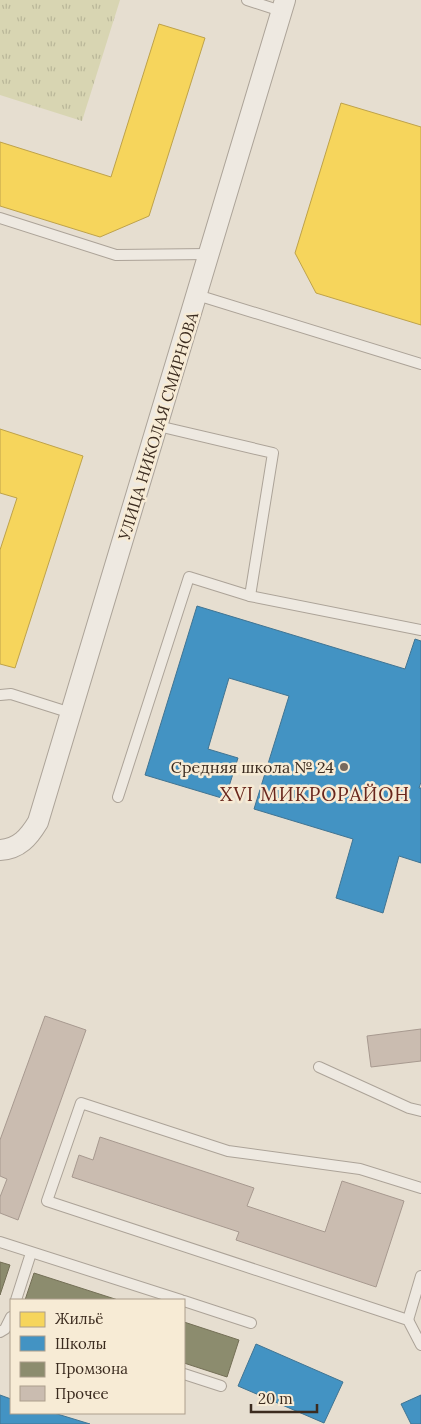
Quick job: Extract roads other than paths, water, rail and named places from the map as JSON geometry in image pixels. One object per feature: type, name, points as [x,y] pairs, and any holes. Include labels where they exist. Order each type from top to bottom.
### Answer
[{"type":"street","name":"УЛИЦА НИКОЛАЯ СМИРНОВА","points":[[0,850],[19,845],[30,835],[38,822],[283,6]]},
{"type":"lane","points":[[247,0],[283,6]]},
{"type":"lane","points":[[0,218],[116,255],[209,254]]},
{"type":"lane","points":[[196,295],[421,364]]},
{"type":"lane","points":[[158,426],[273,453],[250,596]]},
{"type":"lane","points":[[118,797],[189,577],[250,596],[421,630]]},
{"type":"lane","points":[[0,695],[11,694],[71,713]]},
{"type":"lane","points":[[319,1067],[409,1108],[421,1111]]},
{"type":"lane","points":[[408,1320],[47,1202],[81,1104],[228,1151],[360,1169],[421,1188]]},
{"type":"lane","points":[[0,1242],[176,1299]]},
{"type":"lane","points":[[16,1299],[31,1252]]},
{"type":"lane","points":[[421,1276],[408,1320],[421,1345]]},
{"type":"lane","points":[[185,1302],[251,1323]]},
{"type":"lane","points":[[0,1332],[5,1329],[10,1319]]},
{"type":"lane","points":[[185,1374],[221,1386]]},
{"type":"place","name":"Средняя школа № 24","points":[[344,767]]},
{"type":"district","name":"XVI МИКРОРАЙОН","points":[[315,794]]}]
